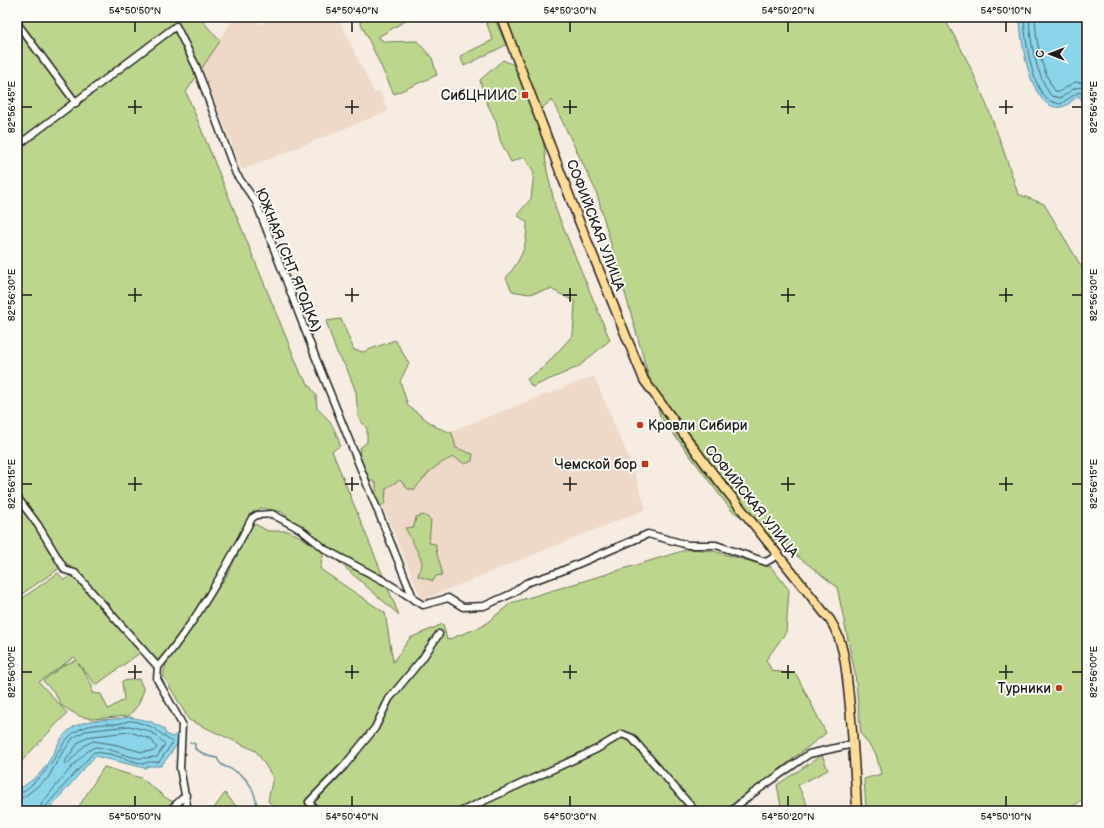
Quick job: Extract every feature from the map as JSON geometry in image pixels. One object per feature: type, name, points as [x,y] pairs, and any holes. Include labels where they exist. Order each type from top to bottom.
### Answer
[{"type":"main road","name":"СОФИЙСКАЯ УЛИЦА","points":[[501,17],[579,220],[644,380],[706,466],[837,630],[844,658],[853,744],[857,811]]},
{"type":"street","points":[[17,23],[76,103],[17,146]]},
{"type":"street","name":"ЮЖНАЯ (СНТ ЯГОДКА)","points":[[76,103],[176,26],[196,66],[236,174],[256,202],[315,356],[414,600]]},
{"type":"street","points":[[17,497],[38,525],[65,570],[75,573],[158,667]]},
{"type":"street","points":[[188,811],[180,768],[182,724],[157,679],[158,667],[191,623],[219,579],[252,518],[257,515],[272,514],[300,529],[326,550],[384,581],[423,605],[448,598],[463,607],[484,606],[514,592],[526,583],[559,572],[648,534],[688,545],[716,545],[766,562],[778,555]]},
{"type":"street","points":[[316,811],[309,802],[344,766],[375,728],[389,699],[422,659],[439,634]]},
{"type":"street","points":[[462,811],[597,749],[622,734],[632,738],[695,811]]},
{"type":"street","points":[[731,811],[749,796],[809,754],[853,744]]},
{"type":"street","points":[[169,811],[186,795]]},
{"type":"shaded area","points":[[235,17],[264,17],[258,22],[262,24],[271,17],[338,17],[374,93],[380,91],[388,111],[242,170],[200,66]]},
{"type":"shaded area","points":[[594,376],[632,466],[646,509],[422,600],[365,464]]},
{"type":"green space","points":[[25,17],[199,17],[220,41],[186,92],[301,374],[316,395],[317,409],[329,421],[337,435],[340,446],[332,451],[399,615],[282,512],[261,508],[251,515],[219,578],[158,662],[144,650],[96,685],[78,663],[92,685],[92,693],[101,694],[108,709],[124,700],[122,681],[139,679],[144,690],[138,705],[129,716],[92,719],[79,716],[62,706],[54,692],[43,681],[64,665],[77,660],[74,657],[39,682],[67,713],[17,766],[17,602],[58,573],[64,580],[77,572],[64,561],[17,492],[17,26],[27,18]]},
{"type":"green space","points":[[358,17],[407,17],[405,21],[378,37],[385,42],[417,41],[432,58],[437,75],[394,94]]},
{"type":"green space","points":[[484,17],[494,17],[506,45],[464,66],[460,56],[493,40]]},
{"type":"green space","points":[[506,17],[943,17],[966,58],[986,103],[1018,194],[1044,204],[1087,276],[1087,796],[1075,805],[1061,811],[872,811],[866,808],[864,779],[881,774],[876,754],[861,734],[855,673],[837,587],[782,544],[731,510],[660,416],[596,191],[552,100],[534,115],[543,138],[547,171],[556,210],[610,340],[578,367],[532,387],[527,379],[544,367],[573,335],[575,302],[551,289],[529,294],[512,291],[506,278],[520,258],[525,245],[527,222],[517,215],[531,199],[534,172],[524,157],[511,162],[500,140],[496,121],[485,99],[480,80],[503,60],[516,66],[525,89]]},
{"type":"green space","points":[[341,319],[354,350],[363,352],[395,340],[409,363],[400,381],[408,406],[436,427],[452,433],[456,448],[473,454],[472,461],[465,464],[453,457],[441,463],[432,470],[423,478],[415,489],[408,489],[400,480],[386,488],[385,503],[380,507],[376,502],[376,483],[365,473],[360,459],[360,448],[367,442],[367,429],[358,417],[356,392],[347,369],[336,351],[326,321]]},
{"type":"green space","points":[[17,501],[44,538],[60,568],[17,597]]},
{"type":"green space","points":[[424,515],[431,520],[429,543],[436,544],[442,571],[442,575],[436,576],[433,581],[418,576],[422,567],[422,562],[405,528],[414,527],[416,517]]},
{"type":"green space","points":[[253,523],[268,531],[288,531],[299,536],[324,552],[320,569],[385,613],[393,662],[410,638],[443,624],[447,640],[483,626],[511,603],[689,549],[713,551],[771,567],[789,590],[786,632],[766,660],[772,671],[796,674],[826,733],[726,811],[278,811],[268,801],[273,777],[256,751],[189,720],[163,675],[166,664],[226,577]]},
{"type":"green space","points":[[822,755],[828,770],[798,785],[810,811],[782,811],[777,785]]},
{"type":"green space","points":[[104,767],[141,778],[166,798],[190,811],[76,811]]},
{"type":"green space","points":[[225,793],[240,811],[212,811]]},
{"type":"water","points":[[1020,17],[1087,17],[1087,108],[1079,96],[1061,107],[1050,105],[1042,98],[1034,86],[1029,72],[1022,41]]},
{"type":"water","points":[[129,717],[149,721],[163,728],[166,734],[172,737],[177,734],[179,742],[161,766],[149,766],[145,768],[95,756],[47,811],[17,811],[17,791],[42,771],[47,765],[58,744],[68,731],[75,726],[89,721]]},
{"type":"waterway","points":[[190,742],[195,744],[195,749],[208,756],[217,758],[222,765],[233,770],[248,782],[254,792],[258,811]]},
{"type":"place","name":"СибЦНИИС","points":[[525,95]]},
{"type":"place","name":"Кровли Сибири","points":[[640,425]]},
{"type":"place","name":"Чемской бор","points":[[645,464]]},
{"type":"place","name":"Турники","points":[[1059,688]]}]
